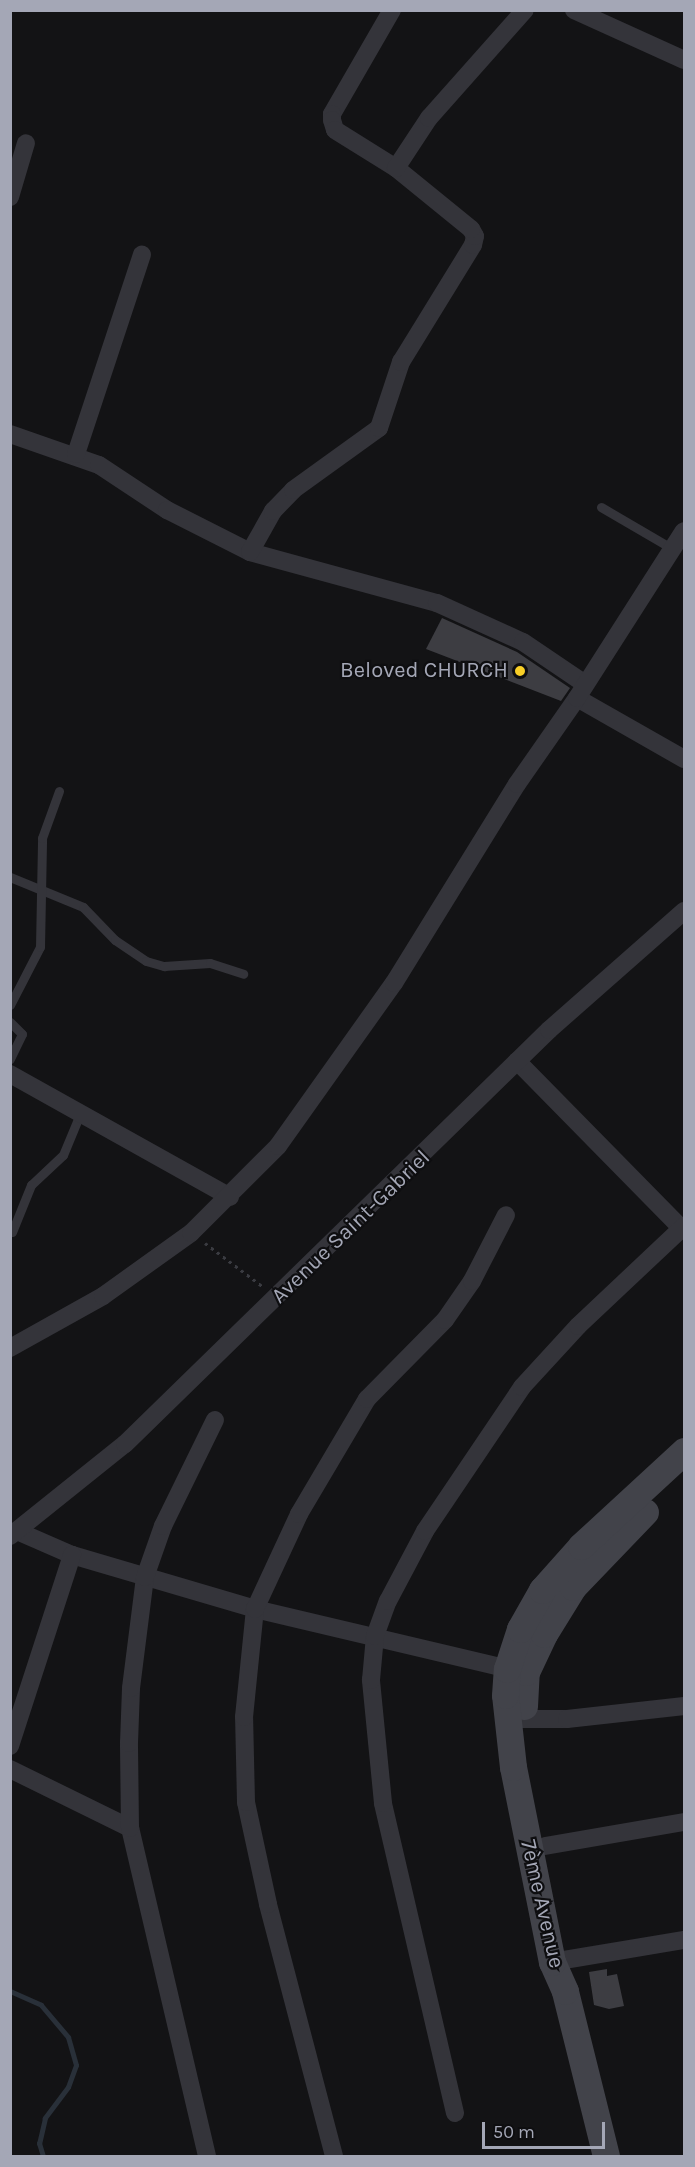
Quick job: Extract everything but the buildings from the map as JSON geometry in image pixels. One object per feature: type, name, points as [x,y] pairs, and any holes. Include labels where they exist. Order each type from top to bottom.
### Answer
[{"type":"street","points":[[250,552],[273,511],[293,490],[379,428],[401,362],[473,245],[475,236],[471,229],[396,168],[335,130],[332,114],[392,10]]},
{"type":"street","points":[[396,168],[429,118],[525,10]]},
{"type":"street","points":[[574,10],[684,60]]},
{"type":"street","points":[[10,197],[26,143]]},
{"type":"street","points":[[76,454],[142,255]]},
{"type":"street","points":[[10,434],[76,454],[167,510],[250,552],[437,603],[523,642],[581,691],[684,759]]},
{"type":"street","points":[[10,1348],[103,1296],[191,1233],[230,1197],[278,1146],[348,1051],[517,784],[581,691],[684,531]]},
{"type":"street","name":"Avenue Saint-Gabriel","points":[[14,1533],[124,1444],[278,1298],[518,1061],[684,911]]},
{"type":"street","points":[[455,2113],[383,1803],[371,1680],[375,1636],[388,1601],[425,1531],[522,1387],[578,1326],[684,1228],[518,1061]]},
{"type":"street","points":[[10,1074],[230,1197]]},
{"type":"street","points":[[334,2157],[268,1904],[246,1802],[244,1717],[255,1609],[299,1514],[361,1409],[445,1320],[472,1281],[506,1215]]},
{"type":"street","points":[[207,2157],[130,1828],[131,1688],[145,1577],[163,1526],[215,1420]]},
{"type":"street","name":"7ème Avenue","points":[[606,2157],[565,1991],[516,1719],[520,1629],[542,1590],[581,1546],[684,1451]]},
{"type":"street","name":"7ème Avenue","points":[[517,1670],[573,1587],[620,1536],[684,1476]]},
{"type":"street","points":[[14,1533],[72,1555],[255,1609],[517,1670]]},
{"type":"street","points":[[10,1746],[72,1555]]},
{"type":"street","points":[[516,1719],[567,1719],[684,1706]]},
{"type":"street","name":"7ème Avenue","points":[[516,1719],[545,1846],[559,1961]]},
{"type":"street","points":[[10,1769],[130,1828]]},
{"type":"street","points":[[545,1846],[684,1822]]},
{"type":"street","points":[[559,1961],[684,1940]]},
{"type":"lane","points":[[601,507],[673,549]]},
{"type":"lane","points":[[10,1005],[40,946],[39,888],[44,823],[59,791]]},
{"type":"lane","points":[[10,877],[83,907],[115,940],[146,961],[164,966],[210,963],[243,974]]},
{"type":"lane","points":[[10,1022],[22,1034],[10,1059]]},
{"type":"lane","points":[[12,1232],[31,1185],[63,1155],[80,1114]]},
{"type":"path","points":[[191,1233],[278,1298]]},
{"type":"waterway","points":[[10,1991],[41,2005],[68,2037],[76,2065],[68,2087],[45,2118],[39,2143],[43,2156]]},
{"type":"place","name":"Beloved CHURCH","points":[[520,671]]}]
